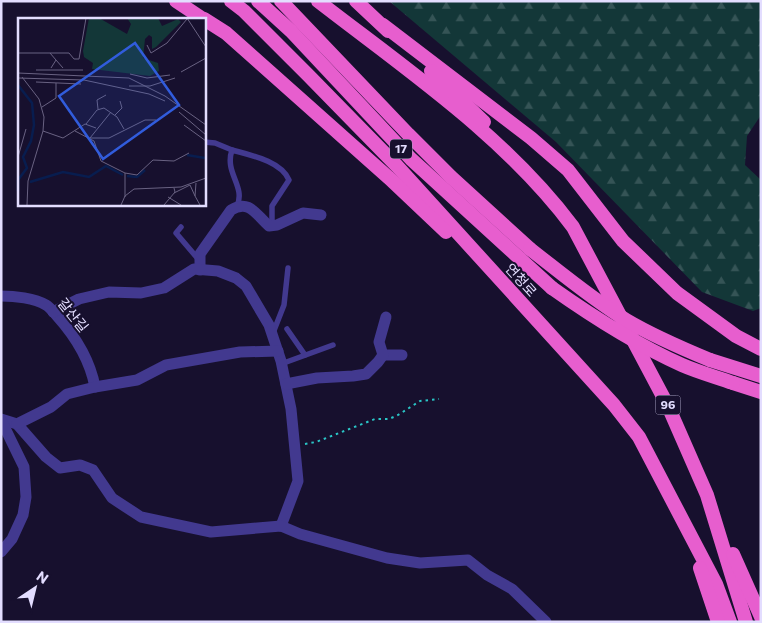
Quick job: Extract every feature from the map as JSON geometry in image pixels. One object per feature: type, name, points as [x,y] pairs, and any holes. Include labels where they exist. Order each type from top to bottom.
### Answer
[{"type":"highway","points":[[176,1],[202,18]]},
{"type":"highway","name":"연청로","points":[[231,1],[244,11],[397,166],[614,405],[639,437],[716,584],[730,622]]},
{"type":"highway","name":"연청로","points":[[258,1],[291,31],[411,159],[552,288],[599,321],[656,353],[683,365],[761,392]]},
{"type":"highway","name":"연청로","points":[[281,1],[451,177],[530,249],[590,296],[626,320],[667,342],[710,360],[761,376]]},
{"type":"highway","name":"96","points":[[318,1],[404,67],[499,146],[556,203],[578,234],[668,406],[706,495],[746,622]]},
{"type":"highway","points":[[356,1],[516,153],[556,203]]},
{"type":"highway","points":[[205,20],[226,33],[389,178],[529,313]]},
{"type":"highway","points":[[383,25],[531,138],[568,170],[623,241],[677,293],[736,336],[761,349]]},
{"type":"highway","points":[[706,495],[761,617]]},
{"type":"highway","points":[[683,520],[718,622]]},
{"type":"street","points":[[200,266],[200,254],[231,210],[237,206],[247,207],[254,211],[269,226],[277,226],[303,213],[321,215]]},
{"type":"street","points":[[53,312],[79,299],[109,292],[140,293],[164,288],[200,266],[236,278],[246,286],[269,325],[278,351],[291,409],[298,481],[281,526]]},
{"type":"street","name":"갈산길","points":[[1,296],[15,296],[47,305],[65,324],[83,352],[94,378],[95,387]]},
{"type":"street","points":[[383,355],[379,342],[386,317]]},
{"type":"street","points":[[16,424],[51,407],[67,394],[137,380],[166,365],[240,352],[278,351]]},
{"type":"street","points":[[383,355],[402,355]]},
{"type":"street","points":[[286,384],[317,378],[366,374],[383,355]]},
{"type":"street","points":[[1,420],[16,424],[46,457],[60,468],[80,465],[93,470],[112,498],[141,516],[211,532],[281,526],[300,534],[387,558],[420,563],[468,560],[487,576],[512,589],[546,622],[535,611]]},
{"type":"street","points":[[1,420],[24,467],[26,497],[22,515],[12,539],[1,552]]},
{"type":"lane","points":[[205,142],[214,143],[268,162],[279,168],[286,175],[289,180],[272,206],[272,226]]},
{"type":"lane","points":[[232,150],[230,156],[232,174],[240,199],[237,206]]},
{"type":"lane","points":[[181,227],[176,233],[200,266]]},
{"type":"lane","points":[[273,336],[284,305],[288,268]]},
{"type":"lane","points":[[287,329],[304,355]]},
{"type":"lane","points":[[281,364],[333,345]]},
{"type":"path","points":[[295,446],[316,442],[375,419],[389,419],[420,401],[439,399]]},
{"type":"green space","points":[[389,1],[761,1],[761,115],[747,136],[745,165],[761,180],[761,308],[753,311],[702,292],[556,142]]}]
